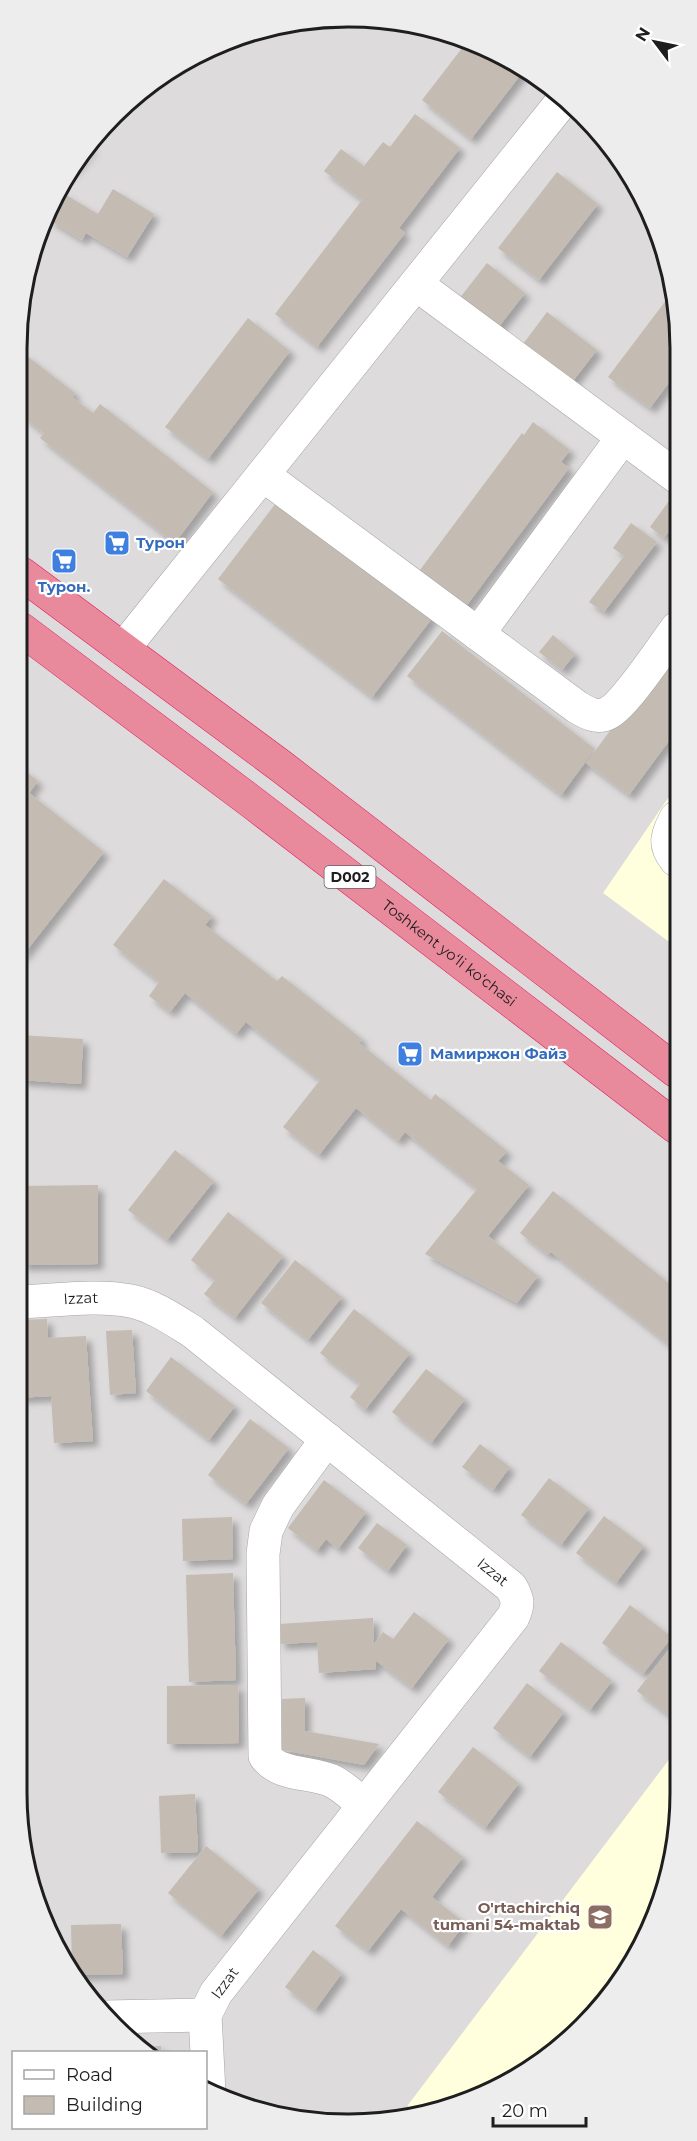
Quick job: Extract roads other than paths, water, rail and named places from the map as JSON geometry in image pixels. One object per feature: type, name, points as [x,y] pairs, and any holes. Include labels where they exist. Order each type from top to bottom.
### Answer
[{"type":"highway","name":"D002","points":[[27,578],[291,774],[670,1066]]},
{"type":"highway","name":"Toshkent yo‘li ko‘chasi","points":[[27,634],[253,803],[670,1122]]},
{"type":"street","points":[[123,649],[559,106]]},
{"type":"street","points":[[416,284],[670,472]]},
{"type":"street","points":[[478,634],[623,437]]},
{"type":"street","points":[[262,475],[592,716],[608,714],[623,700],[670,637]]},
{"type":"street","points":[[670,830],[668,834],[670,851]]},
{"type":"street","name":"Izzat","points":[[27,1302],[101,1299],[131,1301],[161,1312],[193,1332],[327,1439],[511,1587],[517,1597],[518,1605],[513,1617],[216,1993],[205,2015],[207,2051]]},
{"type":"street","points":[[327,1439],[278,1506],[266,1531],[263,1554],[265,1756],[271,1764],[280,1768],[333,1782],[364,1805]]},
{"type":"street","points":[[118,2017],[205,2015]]},
{"type":"street","name":"Izzat","points":[[207,2054],[208,2082]]},
{"type":"place","name":"Турон","points":[[117,543]]},
{"type":"place","name":"Турон.","points":[[64,561]]},
{"type":"place","name":"Мамиржон Файз","points":[[410,1054]]},
{"type":"place","name":"O'rtachirchiq tumani 54-maktab","points":[[600,1917]]}]
